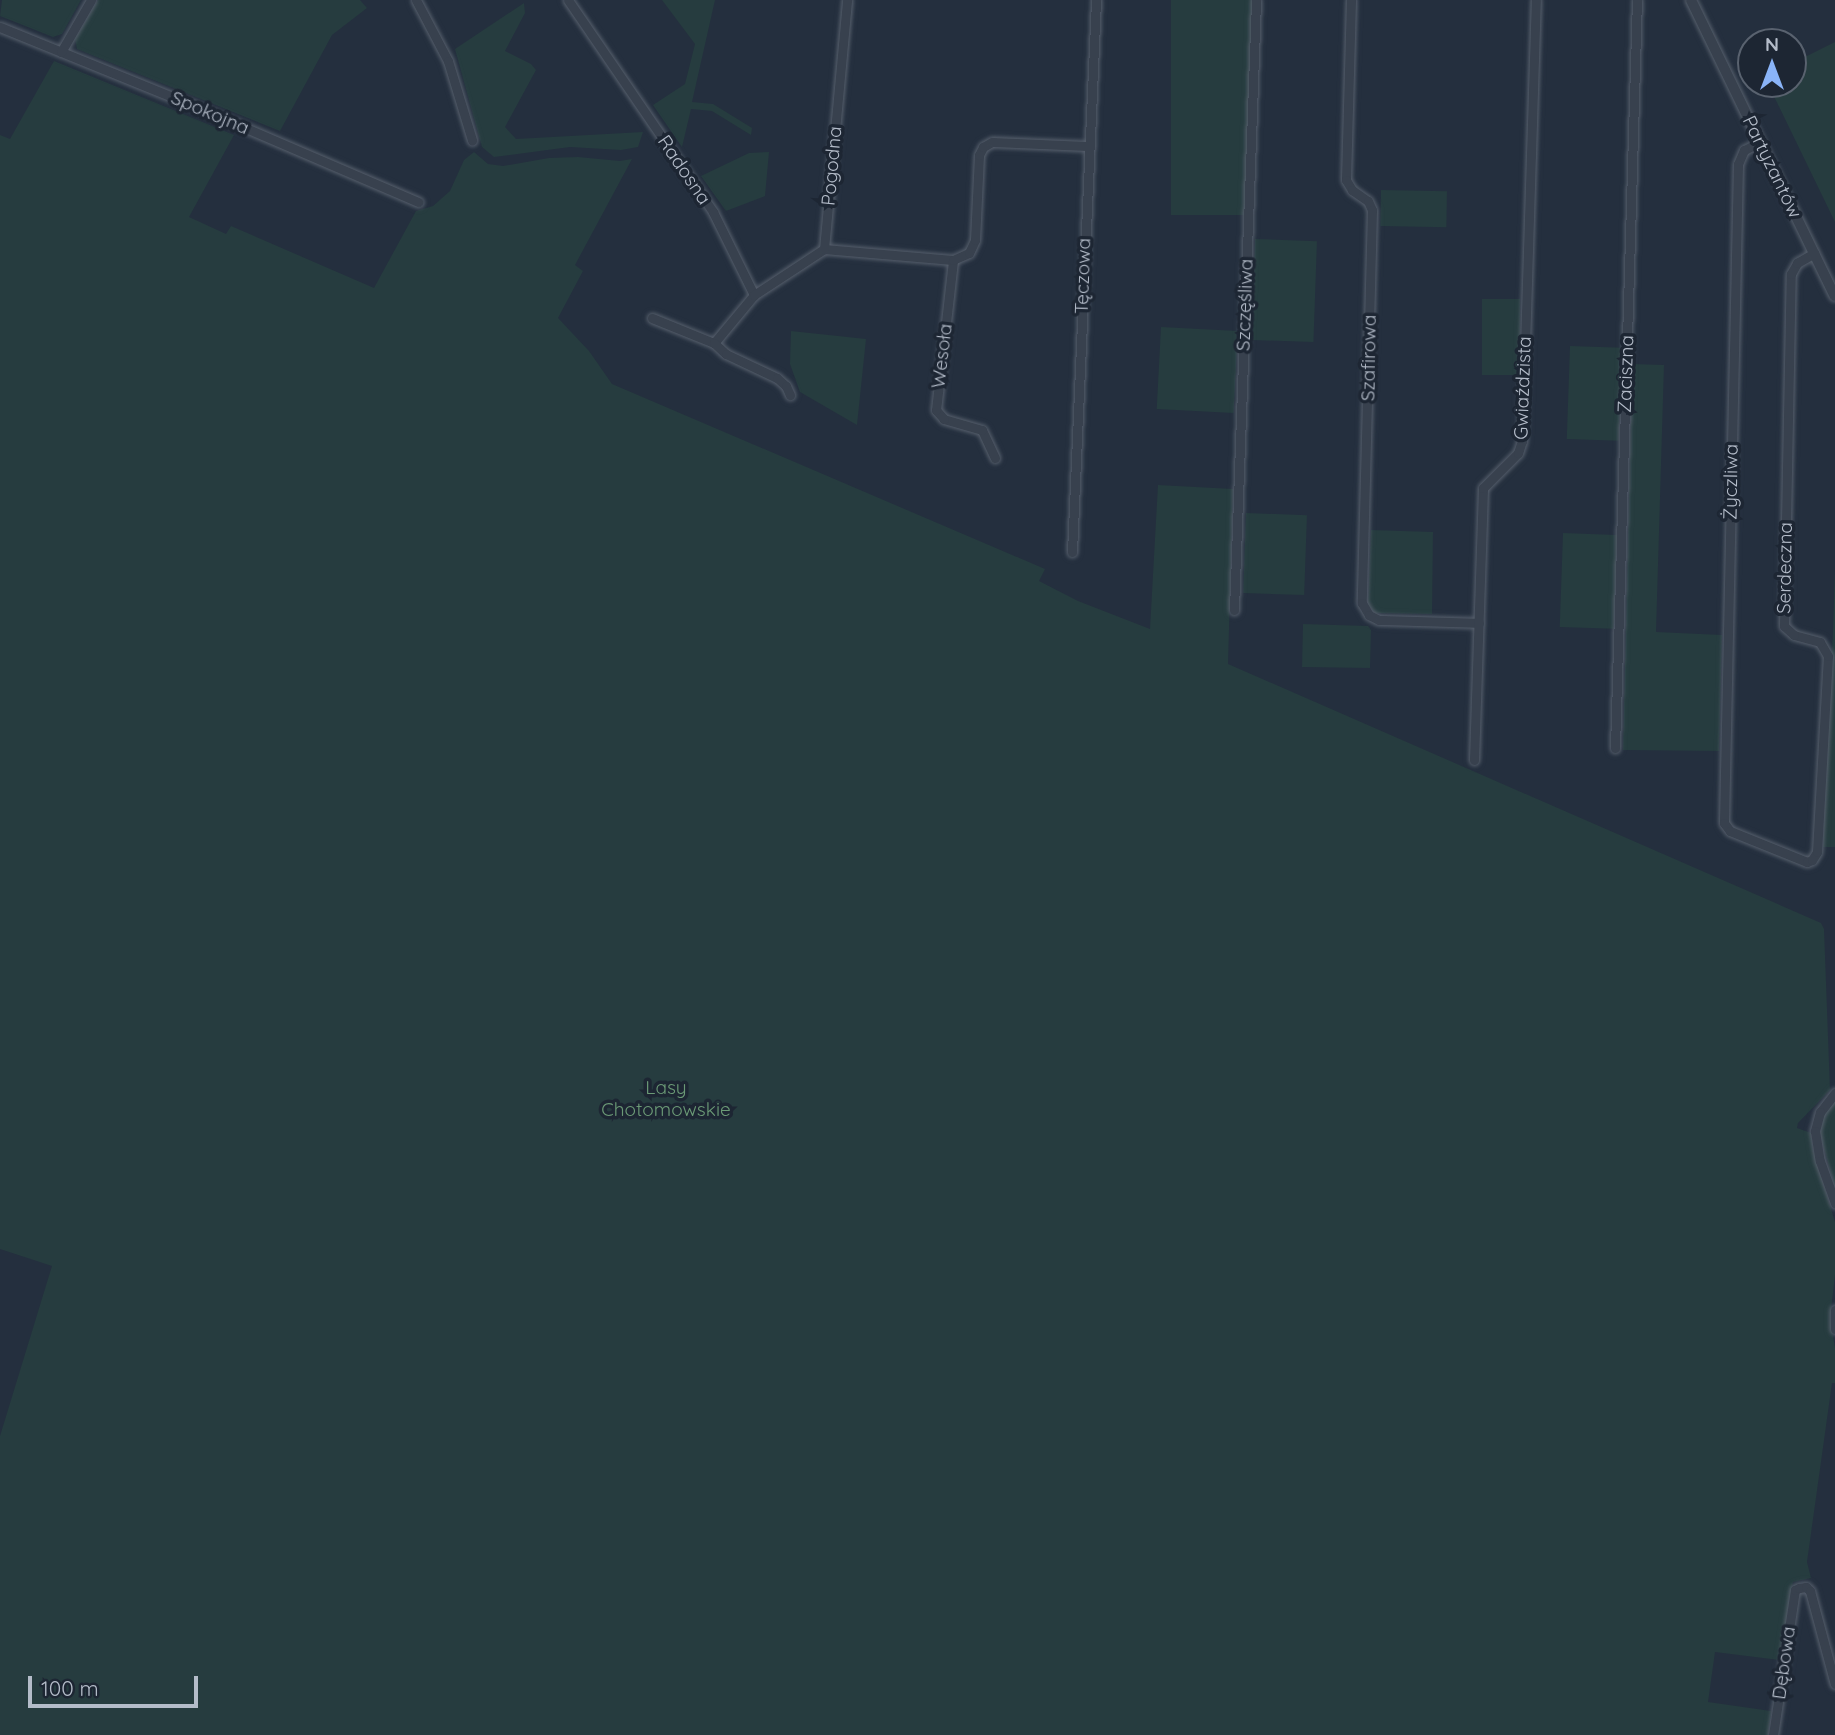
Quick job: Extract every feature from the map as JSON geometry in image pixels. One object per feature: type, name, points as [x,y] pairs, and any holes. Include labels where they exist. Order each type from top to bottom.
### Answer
[{"type":"street","points":[[61,52],[91,0]]},
{"type":"street","points":[[416,0],[448,61],[472,140]]},
{"type":"street","name":"Radosna","points":[[568,0],[713,212],[754,295]]},
{"type":"street","name":"Pogodna","points":[[824,249],[847,0]]},
{"type":"street","name":"Tęczowa","points":[[1072,552],[1096,0]]},
{"type":"street","name":"Szczęśliwa","points":[[1234,610],[1256,0]]},
{"type":"street","name":"Szafirowa","points":[[1351,0],[1346,174],[1352,191],[1368,201],[1372,210],[1362,603],[1369,615],[1379,620],[1479,623]]},
{"type":"street","name":"Gwiaździsta","points":[[1474,760],[1483,488],[1518,453],[1522,441],[1536,0]]},
{"type":"street","name":"Zaciszna","points":[[1615,748],[1637,0]]},
{"type":"street","name":"Partyzantów","points":[[1691,0],[1835,296]]},
{"type":"street","name":"Spokojna","points":[[0,27],[185,102],[418,202]]},
{"type":"street","points":[[714,343],[754,295],[824,249],[953,260],[969,253],[975,240],[979,155],[986,144],[992,142],[1088,146]]},
{"type":"street","name":"Życzliwa","points":[[1730,831],[1724,821],[1738,164],[1744,150],[1760,142]]},
{"type":"street","name":"Serdeczna","points":[[1730,831],[1803,862],[1812,860],[1817,852],[1828,656],[1820,642],[1790,634],[1784,626],[1791,272],[1797,263],[1814,253]]},
{"type":"street","name":"Wesoła","points":[[953,260],[936,410],[944,419],[982,430],[995,458]]},
{"type":"street","points":[[652,318],[714,343],[726,354],[777,378],[786,386],[790,395]]},
{"type":"street","points":[[1835,1093],[1820,1112],[1815,1131],[1820,1161],[1835,1203]]},
{"type":"street","points":[[1834,1326],[1835,1310]]},
{"type":"street","name":"Dębowa","points":[[1773,1735],[1795,1590],[1806,1587],[1810,1589],[1835,1684]]},
{"type":"green space","points":[[2,0],[81,0],[62,34],[53,37],[0,16]]},
{"type":"green space","points":[[98,0],[360,0],[367,8],[332,35],[280,131],[77,49],[75,39]]},
{"type":"green space","points":[[662,0],[715,0],[692,102],[713,104],[752,128],[751,135],[712,111],[691,109],[682,147],[653,105],[685,84],[695,44]]},
{"type":"green space","points":[[1171,0],[1253,0],[1253,215],[1171,215]]},
{"type":"green space","points":[[524,3],[525,13],[505,51],[531,64],[536,70],[505,127],[516,139],[643,132],[638,147],[621,150],[570,147],[494,157],[482,147],[455,49]]},
{"type":"green space","points":[[1835,42],[1835,222],[1775,98],[1807,98],[1807,56]]},
{"type":"green space","name":"Lasy Chotomowskie","points":[[54,61],[234,135],[189,217],[226,234],[231,226],[374,288],[416,211],[433,206],[450,191],[464,160],[474,152],[488,164],[503,166],[549,158],[578,157],[620,161],[632,159],[575,265],[583,271],[558,318],[589,351],[612,384],[1045,569],[1039,581],[1078,601],[1150,629],[1158,485],[1233,489],[1228,664],[1821,923],[1824,929],[1830,1090],[1798,1123],[1797,1128],[1811,1133],[1813,1150],[1835,1222],[1835,1275],[1830,1319],[1835,1348],[1835,1383],[1832,1383],[1807,1562],[1811,1578],[1793,1582],[1779,1660],[1715,1652],[1708,1702],[1771,1711],[1768,1735],[0,1735],[0,1436],[52,1266],[0,1249],[0,135],[10,139]]},
{"type":"green space","points":[[769,152],[765,196],[726,211],[701,176],[749,153]]},
{"type":"green space","points":[[1381,190],[1447,191],[1446,227],[1380,226]]},
{"type":"green space","points":[[1255,239],[1317,241],[1313,342],[1251,340]]},
{"type":"green space","points":[[1482,299],[1520,299],[1520,375],[1482,375]]},
{"type":"green space","points":[[1161,327],[1238,331],[1234,413],[1157,409]]},
{"type":"green space","points":[[791,331],[866,339],[857,425],[800,392],[790,364]]},
{"type":"green space","points":[[1570,346],[1622,348],[1619,441],[1567,439]]},
{"type":"green space","points":[[1632,364],[1664,365],[1656,632],[1722,635],[1719,751],[1623,750]]},
{"type":"green space","points":[[1246,513],[1307,515],[1304,595],[1243,593]]},
{"type":"green space","points":[[1371,530],[1433,532],[1432,614],[1375,613],[1368,604]]},
{"type":"green space","points":[[1563,533],[1617,535],[1614,629],[1560,627]]},
{"type":"green space","points":[[1835,569],[1835,847],[1823,847],[1833,630]]},
{"type":"green space","points":[[1303,624],[1368,626],[1371,630],[1370,668],[1302,667]]},
{"type":"green space","points":[[1835,1099],[1835,1188],[1820,1134],[1824,1114]]}]
